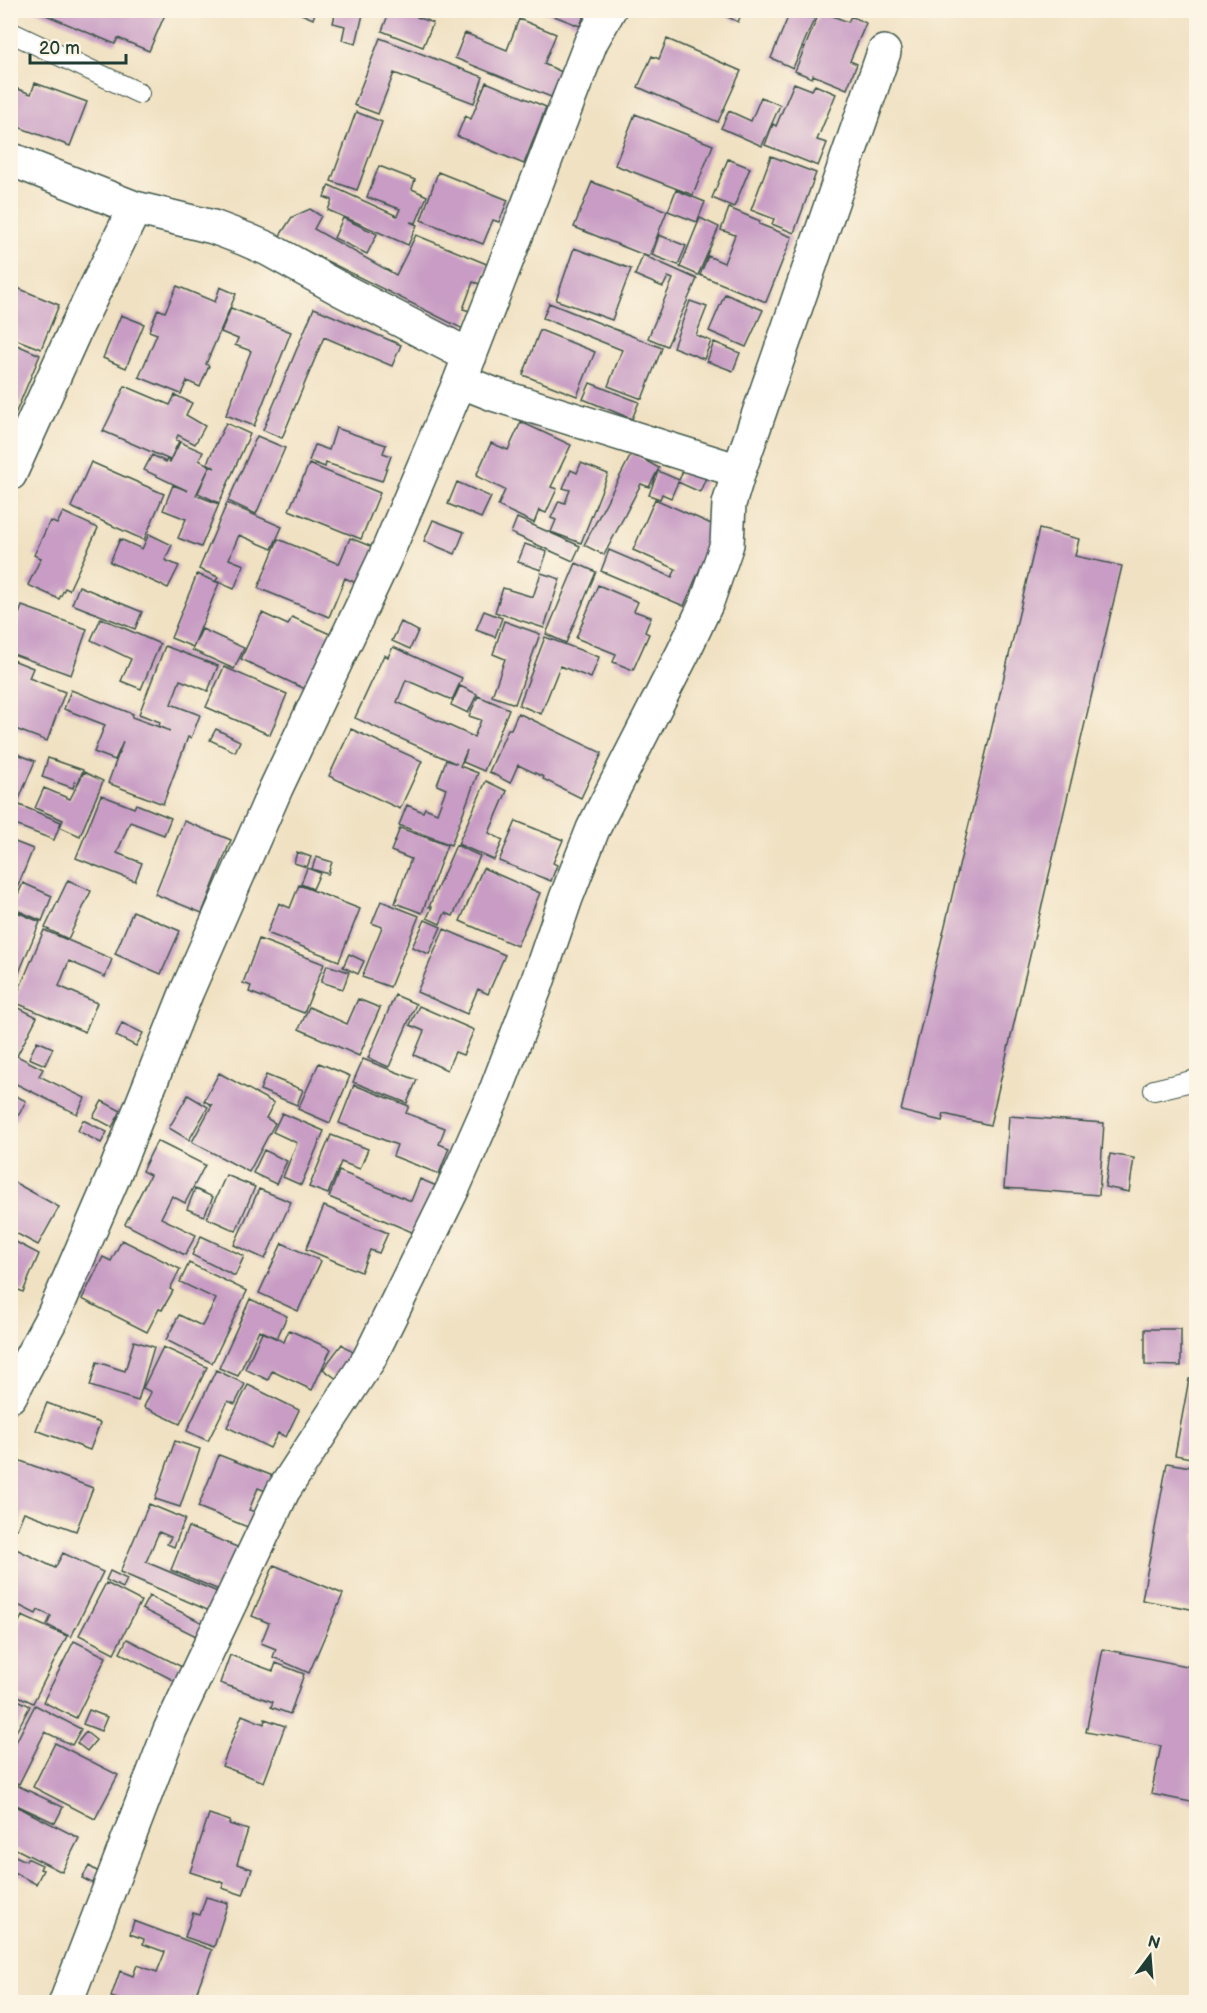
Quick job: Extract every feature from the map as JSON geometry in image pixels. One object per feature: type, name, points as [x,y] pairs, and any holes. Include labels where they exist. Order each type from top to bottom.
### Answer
[{"type":"street","points":[[10,1396],[54,1314],[112,1180],[192,981],[276,788],[384,560],[465,368],[591,42],[609,10]]},
{"type":"street","points":[[66,2002],[170,1730],[283,1491],[369,1359],[453,1188],[495,1093],[593,830],[707,602],[727,544],[729,504],[739,471],[884,52]]},
{"type":"street","points":[[10,159],[135,208],[213,227],[268,249],[342,290],[465,368],[502,397],[739,471]]},
{"type":"street","points":[[10,474],[75,330],[135,208]]},
{"type":"lane","points":[[10,32],[140,93]]},
{"type":"lane","points":[[1154,1090],[1197,1080]]},
{"type":"building","points":[[34,10],[167,10],[149,51],[118,38],[115,44]]},
{"type":"building","points":[[292,10],[316,10],[313,19]]},
{"type":"building","points":[[336,10],[364,10],[356,44],[342,40],[345,26],[333,23]]},
{"type":"building","points":[[390,10],[420,10],[417,17],[433,23],[423,47],[382,31]]},
{"type":"building","points":[[539,10],[586,10],[580,26]]},
{"type":"building","points":[[714,10],[743,10],[738,22]]},
{"type":"building","points":[[791,10],[805,10],[816,15],[793,68],[771,58]]},
{"type":"building","points":[[820,11],[848,22],[851,16],[866,23],[850,61],[857,64],[847,89],[813,75],[812,78],[795,71]]},
{"type":"building","points":[[519,19],[556,34],[544,64],[562,72],[551,97],[455,58],[465,33],[507,50]]},
{"type":"building","points":[[380,38],[483,77],[474,103],[394,73],[378,114],[354,105]]},
{"type":"building","points":[[667,39],[741,71],[718,122],[638,87],[652,56],[659,59]]},
{"type":"building","points":[[486,82],[546,107],[524,164],[457,136],[465,116],[471,119]]},
{"type":"building","points":[[35,83],[87,102],[70,146],[10,124],[10,100],[15,88],[31,94]]},
{"type":"building","points":[[794,83],[812,90],[815,85],[836,94],[817,140],[827,143],[818,166],[765,145],[773,124],[776,126]]},
{"type":"building","points":[[761,97],[780,105],[762,146],[721,128],[729,111],[751,121]]},
{"type":"building","points":[[356,112],[382,122],[357,190],[331,181]]},
{"type":"building","points":[[635,114],[713,145],[693,195],[615,165]]},
{"type":"building","points":[[771,156],[816,173],[794,233],[772,224],[774,219],[751,210]]},
{"type":"building","points":[[728,159],[750,168],[734,207],[712,198]]},
{"type":"building","points":[[379,166],[415,180],[412,189],[427,196],[416,223],[410,222],[417,225],[408,245],[328,210],[332,200],[324,197],[329,185],[397,216],[400,209],[367,197]]},
{"type":"building","points":[[438,172],[508,200],[499,222],[493,220],[483,244],[421,220]]},
{"type":"building","points":[[592,182],[667,211],[649,257],[574,227]]},
{"type":"building","points":[[676,190],[705,202],[697,222],[668,211]]},
{"type":"building","points":[[729,208],[760,221],[759,224],[792,237],[766,302],[700,275],[708,256],[724,263],[735,235],[721,230]]},
{"type":"building","points":[[310,209],[321,216],[314,229],[396,275],[416,235],[489,265],[480,284],[473,282],[463,309],[470,311],[463,329],[279,237],[292,217]]},
{"type":"building","points":[[343,218],[377,234],[367,254],[334,238]]},
{"type":"building","points":[[700,218],[719,227],[698,275],[680,267]]},
{"type":"building","points":[[659,235],[686,246],[678,265],[652,255]]},
{"type":"building","points":[[574,248],[631,269],[612,320],[556,300]]},
{"type":"building","points":[[643,255],[697,279],[667,346],[648,338],[673,279],[668,277],[663,287],[635,275]]},
{"type":"building","points":[[10,285],[59,305],[41,349],[10,337]]},
{"type":"building","points":[[177,286],[215,302],[220,287],[236,294],[206,364],[209,366],[200,387],[187,381],[181,394],[139,377],[157,334],[149,331],[158,309],[165,312]]},
{"type":"building","points":[[725,294],[763,310],[746,347],[709,331]]},
{"type":"building","points":[[690,301],[707,307],[696,335],[711,341],[704,359],[673,347]]},
{"type":"building","points":[[549,303],[662,348],[642,399],[608,386],[622,350],[543,318]]},
{"type":"building","points":[[231,308],[291,332],[254,426],[226,415],[251,351],[235,345],[238,339],[221,332]]},
{"type":"building","points":[[314,308],[401,345],[392,366],[324,337],[282,438],[263,430]]},
{"type":"building","points":[[121,315],[144,324],[126,368],[103,358]]},
{"type":"building","points":[[540,330],[595,352],[577,396],[523,375]]},
{"type":"building","points":[[10,342],[40,355],[16,412],[10,410]]},
{"type":"building","points":[[714,342],[740,353],[733,371],[707,361]]},
{"type":"building","points":[[590,383],[639,402],[632,419],[583,399]]},
{"type":"building","points":[[125,386],[170,405],[175,395],[192,403],[186,415],[205,426],[195,444],[178,435],[176,440],[179,441],[170,460],[103,431]]},
{"type":"building","points":[[521,422],[571,445],[551,487],[557,489],[546,513],[539,510],[534,523],[498,506],[505,490],[476,476],[491,443],[508,450]]},
{"type":"building","points":[[226,423],[250,434],[219,503],[198,493],[210,466],[215,468],[207,463]]},
{"type":"building","points":[[336,428],[386,445],[383,453],[391,456],[382,481],[326,463],[325,467],[309,461],[315,445],[329,450]]},
{"type":"building","points":[[257,436],[285,448],[256,514],[228,501]]},
{"type":"building","points":[[180,442],[203,452],[199,460],[210,466],[196,495],[219,504],[201,547],[178,538],[186,519],[163,510],[173,485],[188,491],[144,470],[152,455],[170,462]]},
{"type":"building","points":[[632,453],[659,468],[649,487],[641,484],[604,555],[584,545]]},
{"type":"building","points":[[91,462],[164,494],[144,540],[71,507]]},
{"type":"building","points":[[581,463],[608,474],[581,543],[551,532],[556,520],[551,518],[559,501],[565,503],[570,490],[563,488],[571,470],[577,473]]},
{"type":"building","points":[[309,464],[380,493],[361,539],[289,510]]},
{"type":"building","points":[[686,464],[708,473],[700,492],[678,482],[671,498],[662,494],[660,499],[649,495],[658,471],[679,480]]},
{"type":"building","points":[[457,482],[491,497],[481,518],[448,504]]},
{"type":"building","points":[[655,499],[718,527],[684,606],[601,571],[609,550],[672,577],[676,569],[633,550]]},
{"type":"building","points":[[227,503],[282,527],[272,549],[239,535],[229,559],[244,565],[234,589],[216,581],[218,577],[199,569]]},
{"type":"building","points":[[63,512],[98,528],[69,590],[65,588],[59,599],[28,585],[41,558],[34,555],[50,521],[57,524]]},
{"type":"building","points":[[517,518],[580,546],[573,561],[511,533]]},
{"type":"building","points":[[433,520],[464,532],[455,554],[424,541]]},
{"type":"building","points":[[1039,529],[1079,539],[1075,556],[1122,566],[990,1125],[944,1114],[942,1121],[901,1111]]},
{"type":"building","points":[[149,534],[172,545],[165,560],[179,566],[168,588],[110,562],[120,539],[142,549]]},
{"type":"building","points":[[350,538],[375,548],[361,585],[345,578],[329,617],[258,588],[278,539],[339,564]]},
{"type":"building","points":[[525,544],[547,552],[541,570],[518,562]]},
{"type":"building","points":[[576,563],[596,572],[566,643],[546,634]]},
{"type":"building","points":[[541,573],[560,579],[544,628],[495,612],[503,588],[533,597]]},
{"type":"building","points":[[197,574],[219,583],[193,647],[171,638]]},
{"type":"building","points":[[598,585],[638,602],[634,611],[651,617],[645,632],[649,634],[633,670],[613,662],[616,654],[576,638]]},
{"type":"building","points":[[79,586],[142,612],[135,629],[72,604]]},
{"type":"building","points":[[22,606],[87,629],[71,675],[10,653],[10,640]]},
{"type":"building","points":[[484,611],[502,618],[495,637],[476,630]]},
{"type":"building","points":[[262,613],[288,625],[292,617],[341,639],[326,653],[322,651],[305,689],[241,659]]},
{"type":"building","points":[[101,618],[160,644],[141,689],[121,681],[131,659],[91,640]]},
{"type":"building","points":[[504,621],[540,634],[515,704],[492,696],[505,659],[493,654]]},
{"type":"building","points":[[401,622],[418,631],[410,649],[392,641]]},
{"type":"building","points":[[202,629],[244,648],[234,669],[192,650]]},
{"type":"building","points":[[545,637],[599,657],[591,678],[560,666],[541,714],[519,705]]},
{"type":"building","points":[[165,646],[218,666],[208,691],[180,680],[171,704],[200,715],[191,738],[188,737],[163,804],[108,783],[123,742],[115,760],[94,752],[105,725],[64,709],[71,690],[170,731],[159,726],[160,722],[139,714]]},
{"type":"building","points":[[393,647],[462,678],[452,700],[406,680],[397,702],[474,737],[481,720],[469,716],[478,696],[509,709],[484,771],[463,762],[467,750],[460,766],[478,773],[451,845],[399,825],[407,805],[423,812],[425,808],[437,813],[446,789],[437,785],[446,760],[457,764],[355,718],[384,655],[388,657]]},
{"type":"building","points":[[10,659],[33,668],[29,678],[65,692],[47,741],[10,727]]},
{"type":"building","points":[[224,667],[287,694],[270,735],[206,707]]},
{"type":"building","points":[[460,686],[477,694],[468,713],[451,705]]},
{"type":"building","points":[[518,713],[602,753],[581,798],[518,765],[510,783],[489,772],[508,729],[511,729]]},
{"type":"building","points":[[216,729],[240,741],[235,752],[210,740]]},
{"type":"building","points":[[351,729],[422,761],[400,809],[329,776]]},
{"type":"building","points":[[10,751],[35,761],[17,804],[61,822],[54,840],[10,823]]},
{"type":"building","points":[[48,758],[83,770],[78,783],[75,781],[73,788],[42,777]]},
{"type":"building","points":[[84,772],[103,781],[80,836],[60,827],[63,820],[35,808],[44,788],[70,799]]},
{"type":"building","points":[[486,781],[507,791],[489,833],[503,840],[494,860],[458,844]]},
{"type":"building","points":[[101,795],[134,808],[136,804],[171,818],[164,835],[130,822],[117,853],[142,863],[135,881],[76,858]]},
{"type":"building","points":[[184,821],[231,840],[202,913],[155,894]]},
{"type":"building","points":[[516,821],[563,840],[553,863],[557,865],[551,881],[499,861]]},
{"type":"building","points":[[400,828],[447,845],[422,913],[395,903],[411,859],[391,851]]},
{"type":"building","points":[[10,840],[33,849],[12,900],[10,899]]},
{"type":"building","points":[[456,845],[480,856],[453,916],[445,913],[440,924],[427,918],[432,907],[429,907]]},
{"type":"building","points":[[297,852],[311,857],[307,867],[294,863]]},
{"type":"building","points":[[316,857],[332,862],[328,874],[312,869]]},
{"type":"building","points":[[307,868],[320,873],[313,889],[301,884]]},
{"type":"building","points":[[483,868],[540,893],[517,946],[460,921]]},
{"type":"building","points":[[68,880],[91,891],[68,939],[45,928]]},
{"type":"building","points":[[23,883],[52,896],[42,921],[12,908]]},
{"type":"building","points":[[299,885],[360,909],[339,961],[267,933],[279,903],[290,908]]},
{"type":"building","points":[[381,901],[419,916],[390,987],[362,977],[382,927],[372,923]]},
{"type":"building","points":[[10,909],[40,922],[11,992],[10,992]]},
{"type":"building","points":[[133,911],[180,931],[161,974],[115,954]]},
{"type":"building","points":[[425,920],[441,927],[429,954],[412,947]]},
{"type":"building","points":[[444,929],[505,955],[488,994],[478,989],[467,1014],[417,992]]},
{"type":"building","points":[[44,930],[112,959],[105,977],[69,961],[59,986],[97,1003],[85,1032],[14,1002]]},
{"type":"building","points":[[259,939],[324,964],[304,1013],[249,992],[251,986],[243,983]]},
{"type":"building","points":[[349,954],[364,961],[358,974],[343,967]]},
{"type":"building","points":[[327,965],[349,972],[343,989],[321,982]]},
{"type":"building","points":[[395,995],[416,1004],[389,1067],[368,1058]]},
{"type":"building","points":[[358,999],[380,1008],[359,1056],[299,1029],[309,1007],[347,1024]]},
{"type":"building","points":[[15,1006],[37,1017],[17,1056],[43,1069],[39,1076],[85,1098],[77,1114],[10,1081],[10,1015]]},
{"type":"building","points":[[419,1006],[474,1030],[463,1055],[455,1052],[447,1070],[414,1055],[424,1031],[410,1025]]},
{"type":"building","points":[[122,1023],[143,1033],[136,1046],[116,1036]]},
{"type":"building","points":[[37,1041],[53,1048],[45,1065],[29,1058]]},
{"type":"building","points":[[363,1059],[417,1080],[407,1103],[353,1082]]},
{"type":"building","points":[[319,1063],[350,1076],[330,1123],[298,1109]]},
{"type":"building","points":[[219,1073],[274,1103],[266,1118],[275,1123],[249,1172],[192,1142],[212,1105],[204,1101]]},
{"type":"building","points":[[266,1075],[303,1090],[297,1105],[260,1090]]},
{"type":"building","points":[[354,1085],[409,1106],[406,1113],[445,1128],[439,1144],[449,1148],[439,1174],[393,1156],[397,1145],[339,1123]]},
{"type":"building","points":[[10,1093],[26,1101],[15,1122],[10,1120]]},
{"type":"building","points":[[188,1095],[208,1107],[189,1140],[169,1128]]},
{"type":"building","points":[[102,1101],[121,1111],[112,1127],[93,1117]]},
{"type":"building","points":[[282,1113],[324,1131],[301,1185],[283,1177],[297,1143],[273,1132]]},
{"type":"building","points":[[1009,1116],[1104,1123],[1099,1195],[1004,1188]]},
{"type":"building","points":[[83,1120],[107,1132],[101,1143],[78,1131]]},
{"type":"building","points":[[331,1135],[368,1149],[360,1169],[341,1162],[328,1194],[309,1187]]},
{"type":"building","points":[[157,1141],[205,1165],[185,1203],[172,1196],[161,1218],[196,1235],[185,1255],[125,1224],[150,1175],[142,1171]]},
{"type":"building","points":[[264,1150],[287,1161],[276,1184],[253,1173]]},
{"type":"building","points":[[1110,1154],[1134,1158],[1129,1192],[1105,1187]]},
{"type":"building","points":[[339,1171],[411,1201],[420,1179],[439,1187],[419,1235],[329,1197]]},
{"type":"building","points":[[226,1175],[255,1187],[236,1231],[207,1218]]},
{"type":"building","points":[[10,1180],[59,1207],[38,1245],[10,1230]]},
{"type":"building","points":[[195,1189],[213,1197],[204,1216],[187,1209]]},
{"type":"building","points":[[259,1189],[291,1202],[265,1259],[234,1245]]},
{"type":"building","points":[[324,1206],[388,1233],[379,1253],[370,1250],[361,1272],[306,1249]]},
{"type":"building","points":[[201,1236],[244,1256],[235,1276],[192,1255]]},
{"type":"building","points":[[10,1239],[39,1254],[23,1292],[10,1286],[18,1268],[10,1264]]},
{"type":"building","points":[[122,1240],[180,1269],[170,1289],[173,1291],[162,1310],[159,1309],[147,1332],[82,1299],[103,1257],[111,1261]]},
{"type":"building","points":[[282,1243],[321,1261],[298,1311],[259,1293]]},
{"type":"building","points":[[189,1263],[247,1291],[212,1363],[166,1340],[179,1315],[202,1326],[216,1299],[180,1282]]},
{"type":"building","points":[[250,1299],[287,1316],[277,1338],[259,1330],[238,1376],[219,1368]]},
{"type":"building","points":[[1145,1329],[1181,1329],[1181,1366],[1145,1365]]},
{"type":"building","points":[[289,1330],[331,1349],[312,1390],[272,1371],[268,1380],[245,1369],[262,1332],[284,1342]]},
{"type":"building","points":[[134,1341],[154,1347],[138,1401],[90,1386],[97,1362],[125,1371]]},
{"type":"building","points":[[342,1344],[359,1357],[341,1382],[323,1369]]},
{"type":"building","points":[[163,1347],[207,1367],[180,1424],[144,1407],[151,1392],[143,1388]]},
{"type":"building","points":[[216,1370],[245,1384],[235,1404],[228,1401],[208,1441],[187,1431]]},
{"type":"building","points":[[1189,1379],[1196,1380],[1196,1459],[1175,1455]]},
{"type":"building","points":[[248,1385],[299,1410],[286,1437],[278,1433],[270,1448],[227,1427]]},
{"type":"building","points":[[47,1403],[100,1423],[90,1450],[36,1430]]},
{"type":"building","points":[[175,1441],[200,1449],[180,1507],[155,1499]]},
{"type":"building","points":[[219,1455],[273,1476],[266,1491],[258,1488],[249,1510],[256,1512],[250,1528],[198,1507]]},
{"type":"building","points":[[10,1457],[93,1488],[76,1531],[24,1512],[17,1529],[10,1527]]},
{"type":"building","points":[[1167,1463],[1196,1468],[1196,1610],[1142,1600]]},
{"type":"building","points":[[149,1504],[185,1519],[174,1547],[167,1544],[171,1537],[159,1532],[146,1562],[220,1593],[212,1612],[120,1572]]},
{"type":"building","points":[[188,1527],[242,1549],[224,1592],[171,1570]]},
{"type":"building","points":[[10,1546],[55,1568],[63,1553],[103,1572],[71,1637],[47,1625],[51,1616],[38,1610],[36,1614],[10,1601]]},
{"type":"building","points":[[274,1565],[343,1594],[309,1673],[273,1657],[276,1649],[261,1643],[269,1623],[252,1616]]},
{"type":"building","points":[[110,1571],[127,1579],[123,1588],[106,1580]]},
{"type":"building","points":[[106,1583],[141,1601],[114,1653],[79,1635]]},
{"type":"building","points":[[149,1596],[209,1626],[202,1639],[142,1609]]},
{"type":"building","points":[[22,1616],[67,1636],[33,1703],[10,1692],[10,1640]]},
{"type":"building","points":[[127,1639],[188,1670],[181,1684],[120,1653]]},
{"type":"building","points":[[74,1641],[106,1657],[76,1718],[43,1702]]},
{"type":"building","points":[[1103,1649],[1196,1668],[1196,1803],[1151,1794],[1161,1746],[1086,1732]]},
{"type":"building","points":[[230,1655],[273,1671],[276,1663],[304,1674],[290,1714],[271,1707],[273,1702],[220,1683]]},
{"type":"building","points":[[10,1696],[30,1706],[10,1743]]},
{"type":"building","points":[[35,1705],[81,1729],[72,1745],[45,1732],[19,1784],[10,1780],[10,1754]]},
{"type":"building","points":[[89,1710],[107,1717],[101,1731],[83,1724]]},
{"type":"building","points":[[242,1715],[264,1724],[265,1719],[285,1726],[264,1782],[222,1766]]},
{"type":"building","points":[[86,1732],[96,1740],[87,1751],[77,1743]]},
{"type":"building","points":[[55,1743],[118,1775],[95,1819],[33,1787]]},
{"type":"building","points":[[10,1782],[63,1807],[55,1823],[10,1802]]},
{"type":"building","points":[[12,1804],[79,1838],[62,1872],[10,1846]]},
{"type":"building","points":[[209,1814],[248,1830],[237,1864],[252,1869],[243,1895],[222,1888],[224,1883],[190,1872]]},
{"type":"building","points":[[11,1854],[42,1865],[40,1869],[43,1870],[36,1884],[15,1873],[10,1882]]},
{"type":"building","points":[[89,1866],[100,1873],[94,1884],[82,1878]]},
{"type":"building","points":[[206,1897],[228,1903],[214,1947],[185,1937],[193,1913],[200,1915]]},
{"type":"building","points":[[134,1921],[212,1950],[193,2002],[126,2002],[111,1997],[120,1971],[133,1976],[137,1965],[157,1972],[165,1952],[143,1944],[144,1939],[130,1934]]}]
